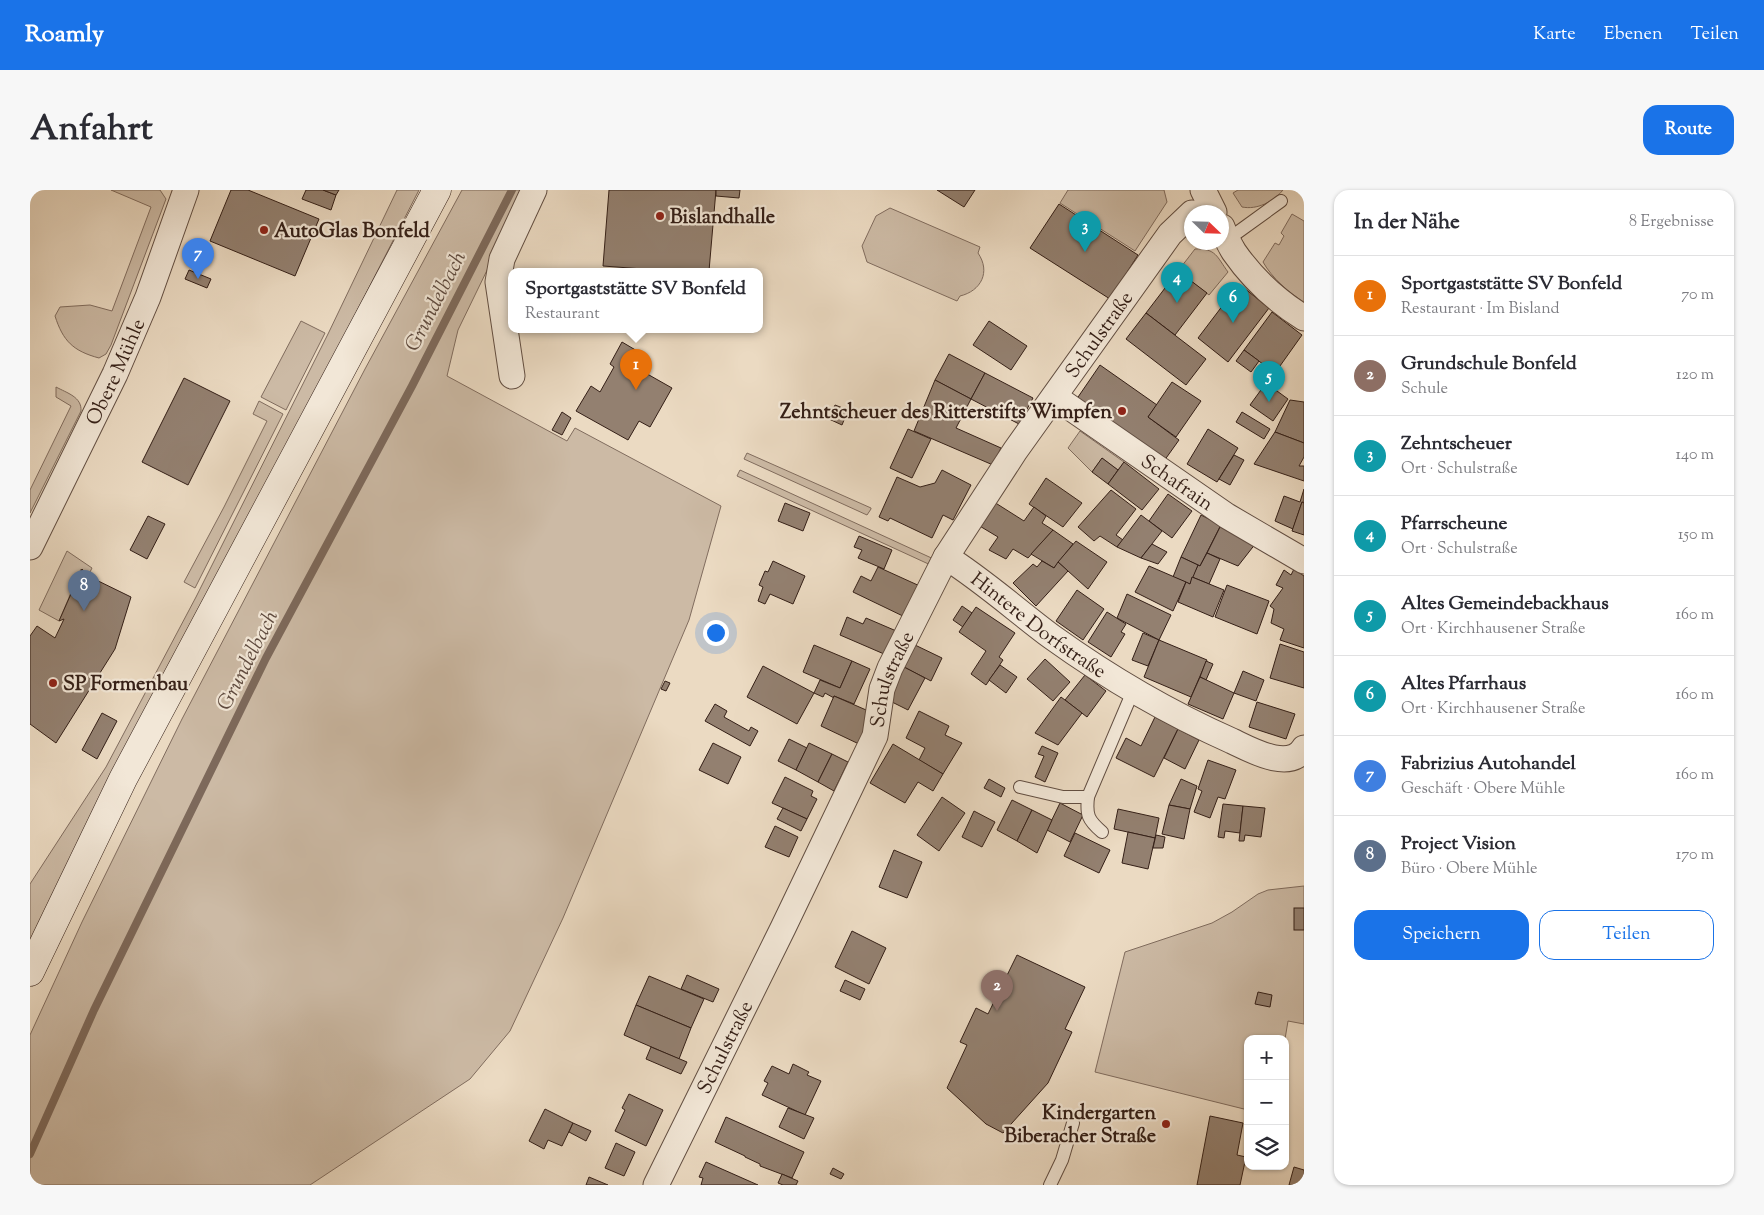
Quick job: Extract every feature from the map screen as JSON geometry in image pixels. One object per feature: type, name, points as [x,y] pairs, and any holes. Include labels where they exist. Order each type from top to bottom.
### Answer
[{"type":"main road","points":[[30,972],[123,779],[437,190]]},
{"type":"street","name":"Obere Mühle","points":[[30,547],[115,374],[148,297],[186,190]]},
{"type":"street","points":[[508,324],[502,259],[534,190]]},
{"type":"street","name":"Schulstraße","points":[[656,1185],[875,736],[884,682],[946,557],[1015,452],[1170,234],[1184,221]]},
{"type":"street","points":[[1229,243],[1233,251],[1257,279],[1283,304],[1304,318]]},
{"type":"street","points":[[509,333],[512,376]]},
{"type":"street","name":"Schafrain","points":[[1055,397],[1227,516],[1304,561]]},
{"type":"street","name":"Hintere Dorfstraße","points":[[946,557],[971,573],[1052,637],[1133,691],[1209,731],[1253,750],[1281,759],[1293,758],[1302,751]]},
{"type":"lane","points":[[1229,231],[1281,201]]},
{"type":"lane","points":[[1102,832],[1092,823],[1086,811],[1088,797],[1133,691]]},
{"type":"lane","points":[[1020,787],[1063,797],[1088,797]]},
{"type":"lane","points":[[1050,1185],[1062,1160],[1073,1123]]},
{"type":"shaded area","points":[[111,190],[160,190],[166,199],[111,345],[106,354],[99,358],[82,352],[70,344],[58,325],[55,316],[60,307],[90,305],[112,311],[151,207]]},
{"type":"shaded area","points":[[397,190],[419,190],[30,948],[30,884],[106,767],[196,597],[328,334]]},
{"type":"shaded area","points":[[462,190],[526,190],[458,330],[447,376],[567,441],[575,428],[721,506],[689,620],[563,918],[510,1031],[470,1079],[310,1185],[30,1185],[30,1035],[82,922],[182,719],[365,369]]},
{"type":"shaded area","points":[[1068,190],[1164,190],[1167,202],[1135,251],[1060,203]]},
{"type":"shaded area","points":[[1238,190],[1283,190],[1264,204],[1248,208],[1242,207],[1233,193]]},
{"type":"shaded area","points":[[890,208],[980,247],[978,253],[984,267],[984,274],[974,290],[960,296],[957,301],[867,262],[862,246],[876,216]]},
{"type":"shaded area","points":[[1292,214],[1304,221],[1304,302],[1281,285],[1263,262],[1275,243],[1279,245],[1284,236],[1281,233]]},
{"type":"shaded area","points":[[1194,250],[1207,250],[1215,254],[1228,272],[1209,295],[1178,271]]},
{"type":"shaded area","points":[[301,321],[325,333],[286,410],[261,397]]},
{"type":"shaded area","points":[[56,387],[76,399],[81,406],[81,411],[30,513],[30,490],[71,406],[56,397]]},
{"type":"shaded area","points":[[259,401],[283,414],[195,588],[184,582],[267,421],[253,414]]},
{"type":"shaded area","points":[[1080,431],[1124,462],[1118,470],[1102,458],[1092,472],[1068,448]]},
{"type":"shaded area","points":[[747,453],[871,509],[867,515],[744,459]]},
{"type":"shaded area","points":[[740,470],[938,561],[935,567],[737,476]]},
{"type":"shaded area","points":[[67,551],[92,568],[88,576],[81,569],[59,621],[39,610]]},
{"type":"shaded area","points":[[1304,886],[1304,1024],[1288,1021],[1286,1035],[1244,1035],[1244,1109],[1095,1072],[1125,952],[1212,923],[1258,894],[1268,890]]},
{"type":"building","name":"AutoGlas Bonfeld","points":[[231,190],[248,190],[319,219],[295,276],[210,241]]},
{"type":"building","points":[[306,190],[323,190],[336,195],[331,210],[302,199]]},
{"type":"building","points":[[323,190],[339,190],[336,195]]},
{"type":"building","name":"Bislandhalle","points":[[609,190],[716,190],[709,268],[603,266]]},
{"type":"building","points":[[716,190],[740,190],[739,198],[716,196]]},
{"type":"building","points":[[937,190],[975,190],[964,207]]},
{"type":"building","points":[[1059,204],[1138,255],[1110,299],[1030,248]]},
{"type":"building","points":[[189,270],[211,279],[207,288],[185,279]]},
{"type":"building","points":[[1178,271],[1207,293],[1175,335],[1146,313]]},
{"type":"building","points":[[1239,284],[1269,308],[1228,362],[1198,338]]},
{"type":"building","points":[[1272,312],[1302,335],[1275,373],[1244,350]]},
{"type":"building","points":[[1146,313],[1206,359],[1186,385],[1126,339]]},
{"type":"building","points":[[989,321],[1027,346],[1011,370],[973,345]]},
{"type":"building","points":[[622,342],[649,358],[642,371],[672,388],[650,427],[639,421],[628,440],[576,411],[591,386],[600,392],[614,367],[610,364]]},
{"type":"building","points":[[1244,350],[1259,361],[1251,372],[1236,361]]},
{"type":"building","points":[[949,354],[985,373],[971,399],[935,380]]},
{"type":"building","name":"Zehntscheuer des Ritterstifts Wimpfen","points":[[1100,365],[1157,405],[1148,417],[1179,440],[1164,461],[1076,400]]},
{"type":"building","points":[[985,373],[1033,398],[1019,424],[971,399]]},
{"type":"building","points":[[184,378],[230,401],[188,485],[142,462]]},
{"type":"building","points":[[935,380],[971,399],[956,428],[1001,448],[993,465],[914,431]]},
{"type":"building","points":[[1172,382],[1201,401],[1176,437],[1148,417]]},
{"type":"building","points":[[1266,383],[1288,399],[1273,421],[1250,405]]},
{"type":"building","points":[[1290,400],[1304,402],[1304,443],[1275,432]]},
{"type":"building","points":[[835,405],[848,410],[842,425],[829,419]]},
{"type":"building","points":[[562,412],[571,418],[562,435],[552,430]]},
{"type":"building","points":[[1242,412],[1270,429],[1264,439],[1236,422]]},
{"type":"building","points":[[908,429],[931,439],[912,478],[890,468]]},
{"type":"building","points":[[1208,429],[1238,448],[1217,482],[1187,464]]},
{"type":"building","points":[[1275,432],[1304,443],[1304,457],[1299,466],[1304,466],[1304,481],[1254,464]]},
{"type":"building","points":[[1234,455],[1244,460],[1230,485],[1219,479]]},
{"type":"building","points":[[1102,458],[1118,470],[1108,484],[1092,472]]},
{"type":"building","points":[[1124,462],[1159,489],[1142,510],[1108,484]]},
{"type":"building","points":[[942,470],[971,485],[953,520],[943,515],[932,538],[890,518],[888,521],[879,517],[897,477],[920,487],[935,483]]},
{"type":"building","points":[[1046,478],[1082,503],[1063,527],[1029,504]]},
{"type":"building","points":[[1304,489],[1304,503],[1302,502],[1293,529],[1275,521],[1284,496],[1300,502]]},
{"type":"building","points":[[1111,490],[1136,509],[1116,535],[1123,540],[1117,547],[1100,536],[1094,541],[1078,527]]},
{"type":"building","points":[[1168,494],[1192,511],[1172,538],[1149,521]]},
{"type":"building","points":[[994,502],[1024,521],[1034,507],[1046,516],[1042,523],[1053,530],[1028,558],[1013,549],[1006,559],[989,550],[998,537],[978,525]]},
{"type":"building","points":[[1302,502],[1304,503],[1304,535],[1292,531]]},
{"type":"building","points":[[785,503],[810,513],[803,531],[778,521]]},
{"type":"building","points":[[1141,515],[1162,531],[1141,558],[1117,547]]},
{"type":"building","points":[[1201,515],[1221,525],[1200,566],[1181,557]]},
{"type":"building","points":[[148,516],[165,524],[147,559],[130,550]]},
{"type":"building","points":[[1221,525],[1256,543],[1238,566],[1207,553]]},
{"type":"building","points":[[1053,530],[1073,544],[1054,568],[1031,554]]},
{"type":"building","points":[[859,536],[892,550],[884,569],[858,558],[862,550],[854,547]]},
{"type":"building","points":[[1076,541],[1107,562],[1088,589],[1058,562]]},
{"type":"building","points":[[1152,544],[1167,552],[1158,564],[1141,558]]},
{"type":"building","points":[[1207,553],[1220,559],[1209,584],[1192,577]]},
{"type":"building","points":[[1181,557],[1198,565],[1190,584],[1173,577]]},
{"type":"building","points":[[773,561],[805,576],[793,604],[770,594],[765,604],[758,601],[763,587],[759,585],[765,571],[768,572]]},
{"type":"building","points":[[1042,561],[1054,568],[1058,562],[1068,571],[1036,606],[1013,583],[1033,564],[1037,567]]},
{"type":"building","points":[[1149,566],[1186,582],[1173,611],[1135,592]]},
{"type":"building","points":[[878,567],[922,587],[907,618],[853,592],[861,576],[871,581]]},
{"type":"building","points":[[82,569],[88,576],[131,597],[115,649],[56,743],[30,724],[30,636],[37,626],[55,638],[64,619],[59,621]]},
{"type":"building","points":[[1294,569],[1304,576],[1304,648],[1280,640],[1284,629],[1271,623],[1274,609],[1270,606],[1283,588],[1276,585],[1284,570],[1291,575]]},
{"type":"building","points":[[1192,577],[1224,590],[1213,617],[1178,602],[1186,582],[1190,584]]},
{"type":"building","points":[[1227,585],[1269,601],[1257,634],[1215,617]]},
{"type":"building","points":[[1077,590],[1104,609],[1083,640],[1056,621]]},
{"type":"building","points":[[1127,594],[1171,615],[1159,640],[1117,618]]},
{"type":"building","points":[[962,606],[972,613],[963,627],[953,620]]},
{"type":"building","points":[[976,607],[1015,633],[999,657],[1003,660],[986,685],[971,674],[986,651],[959,632]]},
{"type":"building","points":[[1107,612],[1126,624],[1121,632],[1125,634],[1111,657],[1088,642]]},
{"type":"building","points":[[847,617],[863,624],[866,618],[901,633],[891,657],[840,635]]},
{"type":"building","points":[[1143,633],[1159,640],[1148,666],[1132,660]]},
{"type":"building","points":[[1159,640],[1207,660],[1191,697],[1144,677]]},
{"type":"building","points":[[1280,644],[1304,652],[1304,688],[1270,678]]},
{"type":"building","points":[[814,645],[852,661],[840,688],[803,672]]},
{"type":"building","points":[[915,645],[942,658],[931,681],[904,667]]},
{"type":"building","points":[[1045,659],[1070,682],[1053,701],[1027,679]]},
{"type":"building","points":[[852,661],[870,669],[854,704],[825,693],[823,697],[814,693],[820,680],[840,688]]},
{"type":"building","points":[[1206,661],[1213,664],[1206,680],[1200,677]]},
{"type":"building","points":[[1000,665],[1017,677],[1006,693],[989,680]]},
{"type":"building","points":[[763,666],[814,693],[797,724],[747,697]]},
{"type":"building","points":[[904,667],[925,678],[908,710],[888,700]]},
{"type":"building","points":[[1243,671],[1264,680],[1256,701],[1234,693]]},
{"type":"building","points":[[1085,675],[1106,691],[1087,717],[1065,700]]},
{"type":"building","points":[[1200,677],[1234,693],[1223,719],[1188,704]]},
{"type":"building","points":[[665,681],[670,683],[666,691],[661,689]]},
{"type":"building","points":[[834,696],[873,713],[859,744],[821,726]]},
{"type":"building","points":[[1061,697],[1082,713],[1058,745],[1035,733]]},
{"type":"building","points":[[1257,702],[1295,714],[1286,739],[1249,727]]},
{"type":"building","points":[[715,704],[727,711],[724,717],[749,731],[751,727],[758,731],[750,746],[705,721]]},
{"type":"building","points":[[919,711],[949,726],[945,735],[962,743],[943,774],[919,760],[925,748],[906,738]]},
{"type":"building","points":[[102,713],[117,721],[97,759],[82,750]]},
{"type":"building","points":[[1155,717],[1178,729],[1154,777],[1116,758],[1126,738],[1141,746]]},
{"type":"building","points":[[1178,729],[1199,740],[1185,769],[1164,758]]},
{"type":"building","points":[[789,739],[807,748],[796,770],[778,761]]},
{"type":"building","points":[[713,743],[741,757],[728,784],[699,770]]},
{"type":"building","points":[[809,743],[832,754],[818,782],[796,770]]},
{"type":"building","points":[[893,744],[943,774],[933,791],[918,782],[905,803],[870,783]]},
{"type":"building","points":[[1042,746],[1058,753],[1045,782],[1035,777],[1044,756],[1038,754]]},
{"type":"building","points":[[832,754],[848,762],[834,791],[818,782]]},
{"type":"building","points":[[1208,760],[1236,770],[1225,799],[1218,797],[1210,818],[1194,812],[1202,791],[1198,789]]},
{"type":"building","points":[[785,777],[813,791],[811,796],[817,799],[807,819],[772,803]]},
{"type":"building","points":[[989,779],[1005,788],[1001,797],[984,788]]},
{"type":"building","points":[[1181,779],[1197,786],[1190,809],[1169,805]]},
{"type":"building","points":[[942,797],[965,813],[939,851],[917,835]]},
{"type":"building","points":[[1012,800],[1032,810],[1017,841],[997,830]]},
{"type":"building","points":[[1060,803],[1083,815],[1070,842],[1047,830]]},
{"type":"building","points":[[1223,804],[1243,806],[1240,833],[1225,831],[1224,838],[1218,837]]},
{"type":"building","points":[[1169,805],[1190,809],[1184,839],[1162,834]]},
{"type":"building","points":[[1243,806],[1265,808],[1261,837],[1245,835],[1244,841],[1239,841]]},
{"type":"building","points":[[783,808],[807,819],[801,831],[777,819]]},
{"type":"building","points":[[1118,809],[1159,818],[1155,838],[1114,829]]},
{"type":"building","points":[[1032,810],[1052,820],[1037,853],[1017,841]]},
{"type":"building","points":[[974,811],[995,822],[982,847],[962,837]]},
{"type":"building","points":[[775,826],[798,837],[789,857],[765,847]]},
{"type":"building","points":[[1128,832],[1155,838],[1148,869],[1122,863]]},
{"type":"building","points":[[1075,833],[1110,850],[1099,873],[1064,856]]},
{"type":"building","points":[[1156,835],[1165,837],[1163,848],[1153,848]]},
{"type":"building","points":[[894,850],[922,862],[907,898],[879,887]]},
{"type":"building","points":[[1294,908],[1304,908],[1304,930],[1294,930]]},
{"type":"building","points":[[852,931],[886,948],[869,984],[835,967]]},
{"type":"building","points":[[1017,955],[1085,987],[1065,1029],[1072,1032],[1048,1083],[1003,1133],[986,1124],[947,1088],[967,1045],[960,1042],[976,1008],[988,1014]]},
{"type":"building","points":[[687,975],[719,989],[713,1002],[681,989]]},
{"type":"building","points":[[649,976],[704,999],[691,1028],[636,1005]]},
{"type":"building","points":[[845,980],[865,989],[860,1000],[840,991]]},
{"type":"building","points":[[1258,992],[1272,995],[1270,1007],[1255,1004]]},
{"type":"building","points":[[636,1005],[691,1028],[679,1059],[624,1035]]},
{"type":"building","points":[[651,1047],[687,1062],[681,1074],[646,1059]]},
{"type":"building","points":[[793,1064],[809,1072],[807,1075],[821,1081],[805,1115],[762,1095],[768,1083],[764,1081],[772,1066],[789,1074]]},
{"type":"building","points":[[629,1094],[663,1110],[646,1146],[615,1131],[625,1110],[622,1108]]},
{"type":"building","points":[[788,1108],[814,1118],[804,1139],[779,1127]]},
{"type":"building","points":[[545,1109],[573,1123],[562,1146],[548,1140],[544,1149],[529,1141]]},
{"type":"building","points":[[1210,1116],[1243,1123],[1237,1155],[1244,1157],[1240,1185],[1197,1185]]},
{"type":"building","points":[[726,1117],[804,1152],[792,1178],[760,1166],[760,1164],[745,1156],[715,1142]]},
{"type":"building","points":[[573,1123],[591,1131],[586,1141],[569,1132]]},
{"type":"building","points":[[616,1143],[635,1152],[624,1176],[605,1168]]},
{"type":"building","points":[[706,1162],[758,1185],[701,1185],[703,1178],[699,1177]]},
{"type":"building","points":[[1294,1167],[1304,1170],[1304,1185],[1289,1185]]},
{"type":"building","points":[[833,1168],[844,1174],[841,1179],[830,1174]]},
{"type":"building","points":[[782,1174],[798,1181],[796,1185],[778,1183]]},
{"type":"building","points":[[589,1177],[608,1185],[586,1185]]},
{"type":"waterway","name":"Grundelbach","points":[[30,1154],[94,1010],[266,658],[412,386],[512,190]]},
{"type":"place","name":"Bislandhalle","points":[[660,216]]},
{"type":"place","name":"AutoGlas Bonfeld","points":[[264,230]]},
{"type":"place","name":"Zehntscheuer","points":[[1085,252]]},
{"type":"place","name":"Fabrizius Autohandel","points":[[198,279]]},
{"type":"place","name":"Pfarrscheune","points":[[1177,303]]},
{"type":"place","name":"Altes Pfarrhaus","points":[[1233,323]]},
{"type":"place","name":"Sportgaststätte SV Bonfeld","points":[[636,390]]},
{"type":"place","name":"Altes Gemeindebackhaus","points":[[1269,402]]},
{"type":"place","name":"Zehntscheuer des Ritterstifts Wimpfen","points":[[1122,411]]},
{"type":"place","name":"Project Vision","points":[[84,611]]},
{"type":"place","name":"SP Formenbau","points":[[53,683]]},
{"type":"place","name":"Grundschule Bonfeld","points":[[997,1011]]},
{"type":"place","name":"Kindergarten Biberacher Straße","points":[[1166,1124]]}]
